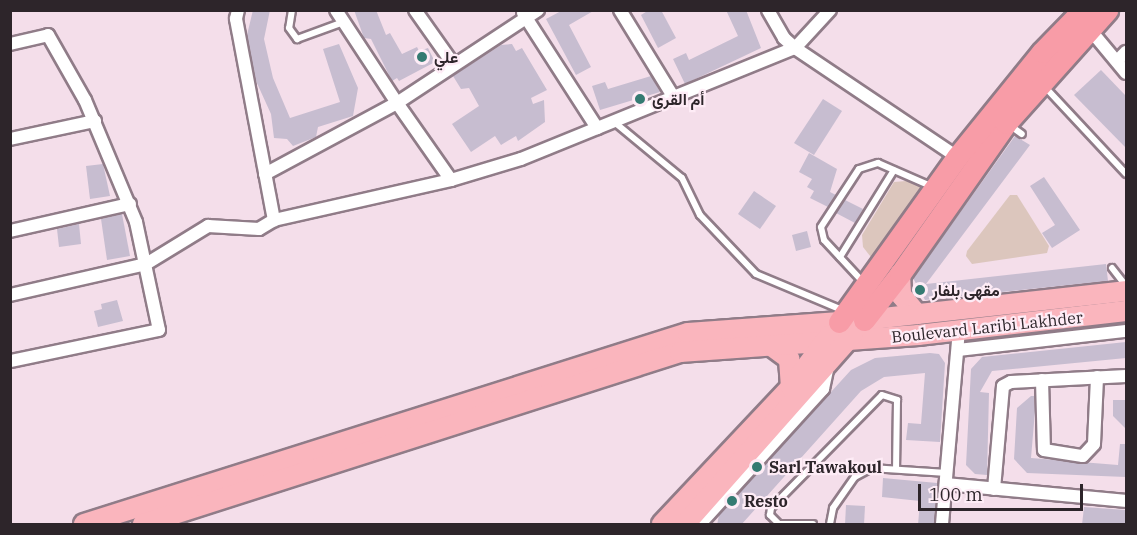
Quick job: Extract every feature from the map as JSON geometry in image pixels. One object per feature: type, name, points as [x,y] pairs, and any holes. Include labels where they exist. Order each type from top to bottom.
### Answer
[{"type":"highway","points":[[849,324],[900,274],[944,194],[1042,52],[1083,18],[1107,10]]},
{"type":"highway","points":[[965,163],[1014,128],[1083,18]]},
{"type":"highway","points":[[849,324],[868,286],[944,194]]},
{"type":"main road","points":[[900,274],[901,295],[917,314]]},
{"type":"main road","name":"Boulevard Laribi Lakhder","points":[[849,324],[917,314],[1126,291]]},
{"type":"main road","name":"Boulevard Laribi Lakhder","points":[[849,324],[959,341],[1126,312]]},
{"type":"main road","points":[[662,525],[791,387],[825,342],[849,324]]},
{"type":"main road","points":[[685,525],[828,366],[849,324]]},
{"type":"main road","points":[[84,525],[649,343],[722,329],[849,324]]},
{"type":"main road","points":[[143,525],[656,358],[700,349],[825,342]]},
{"type":"main road","points":[[770,345],[789,359],[791,387]]},
{"type":"street","points":[[238,10],[236,19],[274,220]]},
{"type":"street","points":[[336,10],[341,23],[451,180]]},
{"type":"street","points":[[415,10],[454,65]]},
{"type":"street","points":[[265,174],[397,103],[524,14],[538,10]]},
{"type":"street","points":[[620,10],[673,96]]},
{"type":"street","points":[[768,10],[784,38],[795,48],[965,163]]},
{"type":"street","points":[[10,295],[146,264],[208,226],[244,231],[259,229],[274,220],[451,180],[521,159],[795,48],[830,10]]},
{"type":"street","points":[[524,14],[597,128]]},
{"type":"street","points":[[1083,18],[1126,73]]},
{"type":"street","points":[[10,44],[48,35],[95,121],[130,204],[146,264],[159,330],[10,361]]},
{"type":"street","points":[[1117,61],[1126,52]]},
{"type":"street","points":[[10,139],[95,121]]},
{"type":"street","points":[[10,231],[130,204]]},
{"type":"street","points":[[942,525],[959,341],[1126,332]]},
{"type":"street","points":[[700,525],[824,389],[828,366]]},
{"type":"street","points":[[994,489],[1000,394],[1011,382],[1126,376]]},
{"type":"street","points":[[1042,380],[1044,450],[1083,456],[1094,444],[1097,377]]},
{"type":"street","points":[[947,478],[994,489],[1126,501]]},
{"type":"lane","points":[[292,10],[290,28],[297,39],[341,23]]},
{"type":"lane","points":[[1041,82],[1126,174]]},
{"type":"lane","points":[[613,121],[682,178],[700,215],[756,274],[849,324]]},
{"type":"lane","points":[[868,286],[824,240],[823,221],[860,169],[871,163],[894,170],[944,194]]},
{"type":"lane","points":[[840,257],[894,170]]},
{"type":"lane","points":[[1112,268],[1126,286]]},
{"type":"lane","points":[[813,525],[779,524],[770,516],[771,508],[882,395],[897,400],[896,469]]},
{"type":"lane","points":[[830,525],[833,508],[855,477],[871,468],[896,469],[947,478]]},
{"type":"shaded area","points":[[906,181],[925,187],[874,261],[863,247],[862,235],[894,182]]},
{"type":"shaded area","points":[[1010,195],[1017,195],[1049,246],[1047,253],[972,264],[966,256],[967,251]]},
{"type":"building","points":[[253,10],[270,10],[264,39],[273,78],[290,118],[340,102],[323,49],[339,44],[358,88],[353,116],[318,127],[316,137],[293,146],[287,139],[274,138],[271,114],[256,81],[247,35]]},
{"type":"building","points":[[354,10],[376,10],[386,35],[390,33],[402,54],[417,47],[419,51],[428,48],[435,62],[399,81],[397,78],[392,81],[371,39],[364,38]]},
{"type":"building","points":[[563,10],[595,10],[569,25],[591,67],[576,75],[546,19]]},
{"type":"building","points":[[649,10],[661,10],[676,38],[658,48],[641,15]]},
{"type":"building","points":[[726,10],[746,10],[761,48],[685,84],[673,59],[686,53],[689,60],[738,36]]},
{"type":"building","points":[[512,44],[516,51],[522,48],[547,90],[531,98],[533,104],[544,100],[545,122],[518,141],[516,136],[501,145],[495,136],[471,152],[452,124],[479,106],[469,88],[461,89],[453,76],[501,45]]},
{"type":"building","points":[[1101,70],[1126,96],[1126,148],[1074,95]]},
{"type":"building","points":[[651,76],[660,92],[600,110],[592,86],[605,82],[608,89]]},
{"type":"building","points":[[823,99],[842,111],[814,155],[794,143]]},
{"type":"building","points":[[1015,136],[1030,145],[926,284],[1106,264],[1108,281],[925,300],[913,278]]},
{"type":"building","points":[[809,153],[837,169],[830,192],[836,195],[828,207],[810,198],[814,191],[807,187],[812,179],[799,172]]},
{"type":"building","points":[[103,164],[110,196],[90,199],[86,166]]},
{"type":"building","points":[[1044,177],[1080,230],[1052,248],[1042,233],[1055,225],[1030,186]]},
{"type":"building","points":[[754,191],[776,206],[760,229],[738,214]]},
{"type":"building","points":[[845,200],[863,209],[855,223],[836,213]]},
{"type":"building","points":[[122,214],[130,256],[107,260],[101,219]]},
{"type":"building","points":[[79,224],[81,244],[59,247],[57,229]]},
{"type":"building","points":[[807,231],[811,247],[796,251],[792,235]]},
{"type":"building","points":[[117,300],[123,321],[98,327],[94,311],[102,309],[101,304]]},
{"type":"building","points":[[1126,342],[1126,358],[992,371],[980,392],[989,393],[987,475],[975,474],[966,465],[971,369],[982,357]]},
{"type":"building","points":[[939,354],[945,363],[940,442],[906,440],[908,423],[921,424],[925,373],[884,377],[861,391],[741,525],[717,525],[719,515],[851,370],[875,358]]},
{"type":"building","points":[[1034,396],[1035,411],[1031,458],[1118,465],[1120,444],[1126,444],[1126,477],[1027,473],[1014,459],[1017,408]]},
{"type":"building","points":[[1113,400],[1126,400],[1126,429],[1113,416]]},
{"type":"building","points":[[883,478],[937,483],[934,525],[918,525],[920,501],[882,497]]},
{"type":"building","points":[[846,505],[865,506],[864,525],[845,525]]},
{"type":"building","points":[[1084,507],[1126,510],[1126,525],[1082,525]]},
{"type":"place","name":"علي","points":[[422,57]]},
{"type":"place","name":"أم القرى","points":[[640,99]]},
{"type":"place","name":"مقهى بلفار","points":[[920,290]]},
{"type":"place","name":"Sarl Tawakoul","points":[[757,467]]},
{"type":"place","name":"Resto","points":[[732,501]]}]
